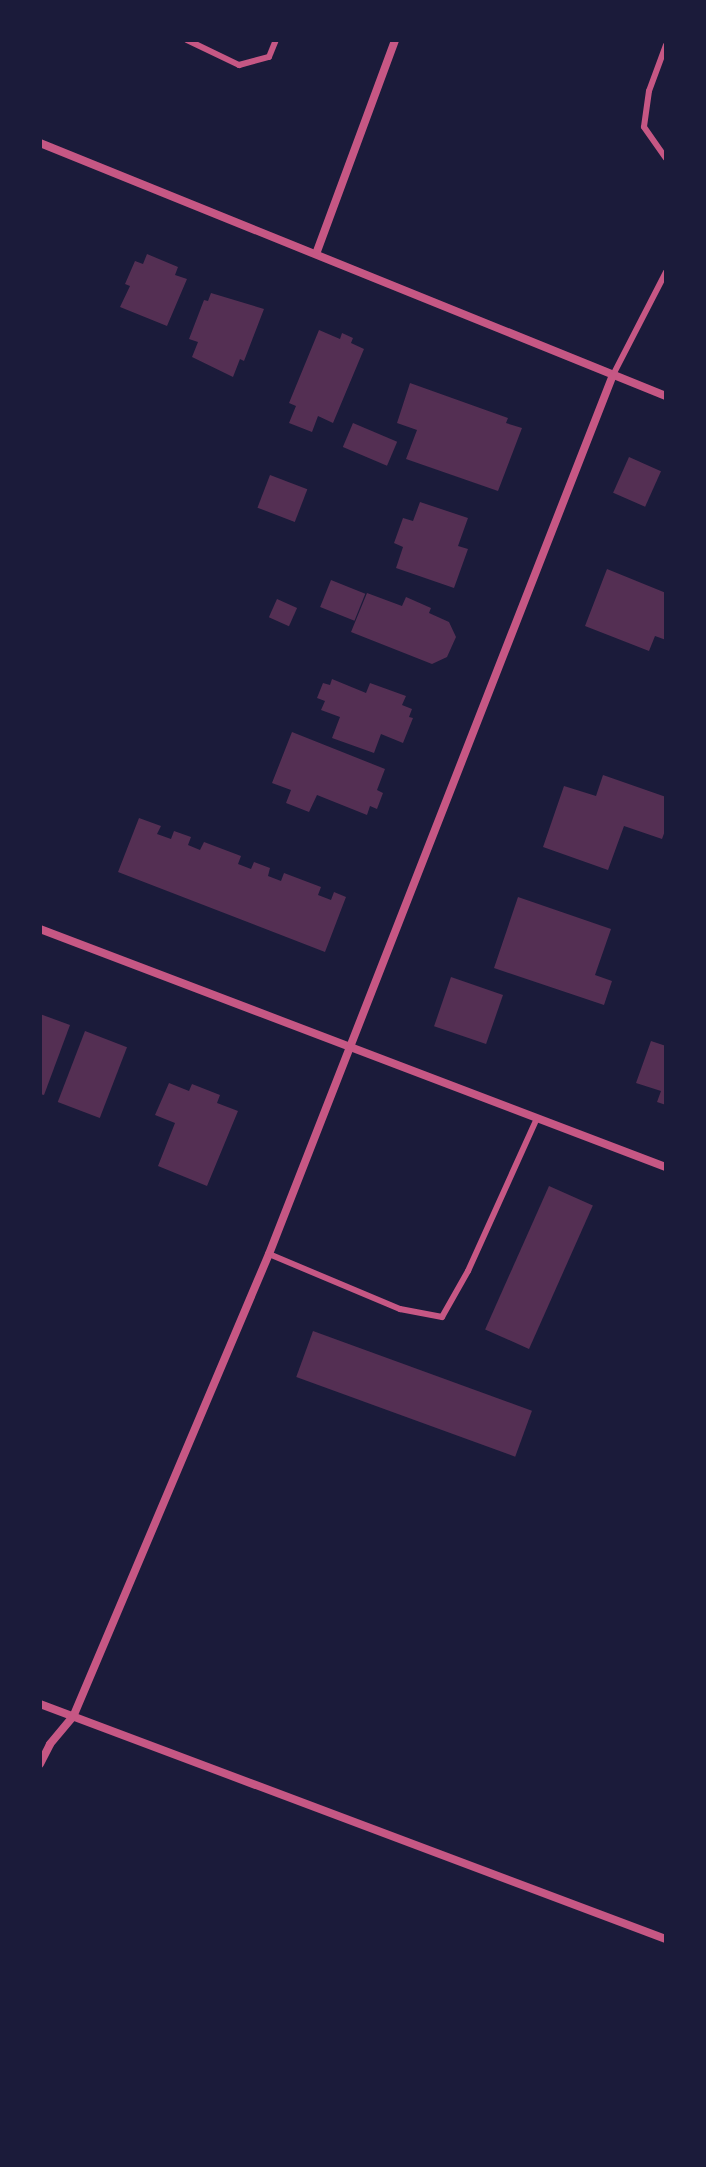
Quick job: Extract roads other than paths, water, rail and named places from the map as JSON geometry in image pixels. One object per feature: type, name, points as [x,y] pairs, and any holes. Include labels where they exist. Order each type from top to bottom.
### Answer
[{"type":"street","points":[[316,254],[395,40]]},
{"type":"street","points":[[40,143],[666,396]]},
{"type":"street","points":[[40,1764],[50,1744],[73,1717],[269,1254],[613,375]]},
{"type":"street","points":[[40,929],[666,1167]]},
{"type":"street","points":[[40,1704],[666,1939]]},
{"type":"lane","points":[[187,40],[239,65],[269,57],[276,40]]},
{"type":"lane","points":[[666,45],[649,91],[644,127],[666,158]]},
{"type":"lane","points":[[613,375],[666,272]]},
{"type":"lane","points":[[269,1254],[400,1309],[442,1317],[475,1257],[537,1118]]}]
